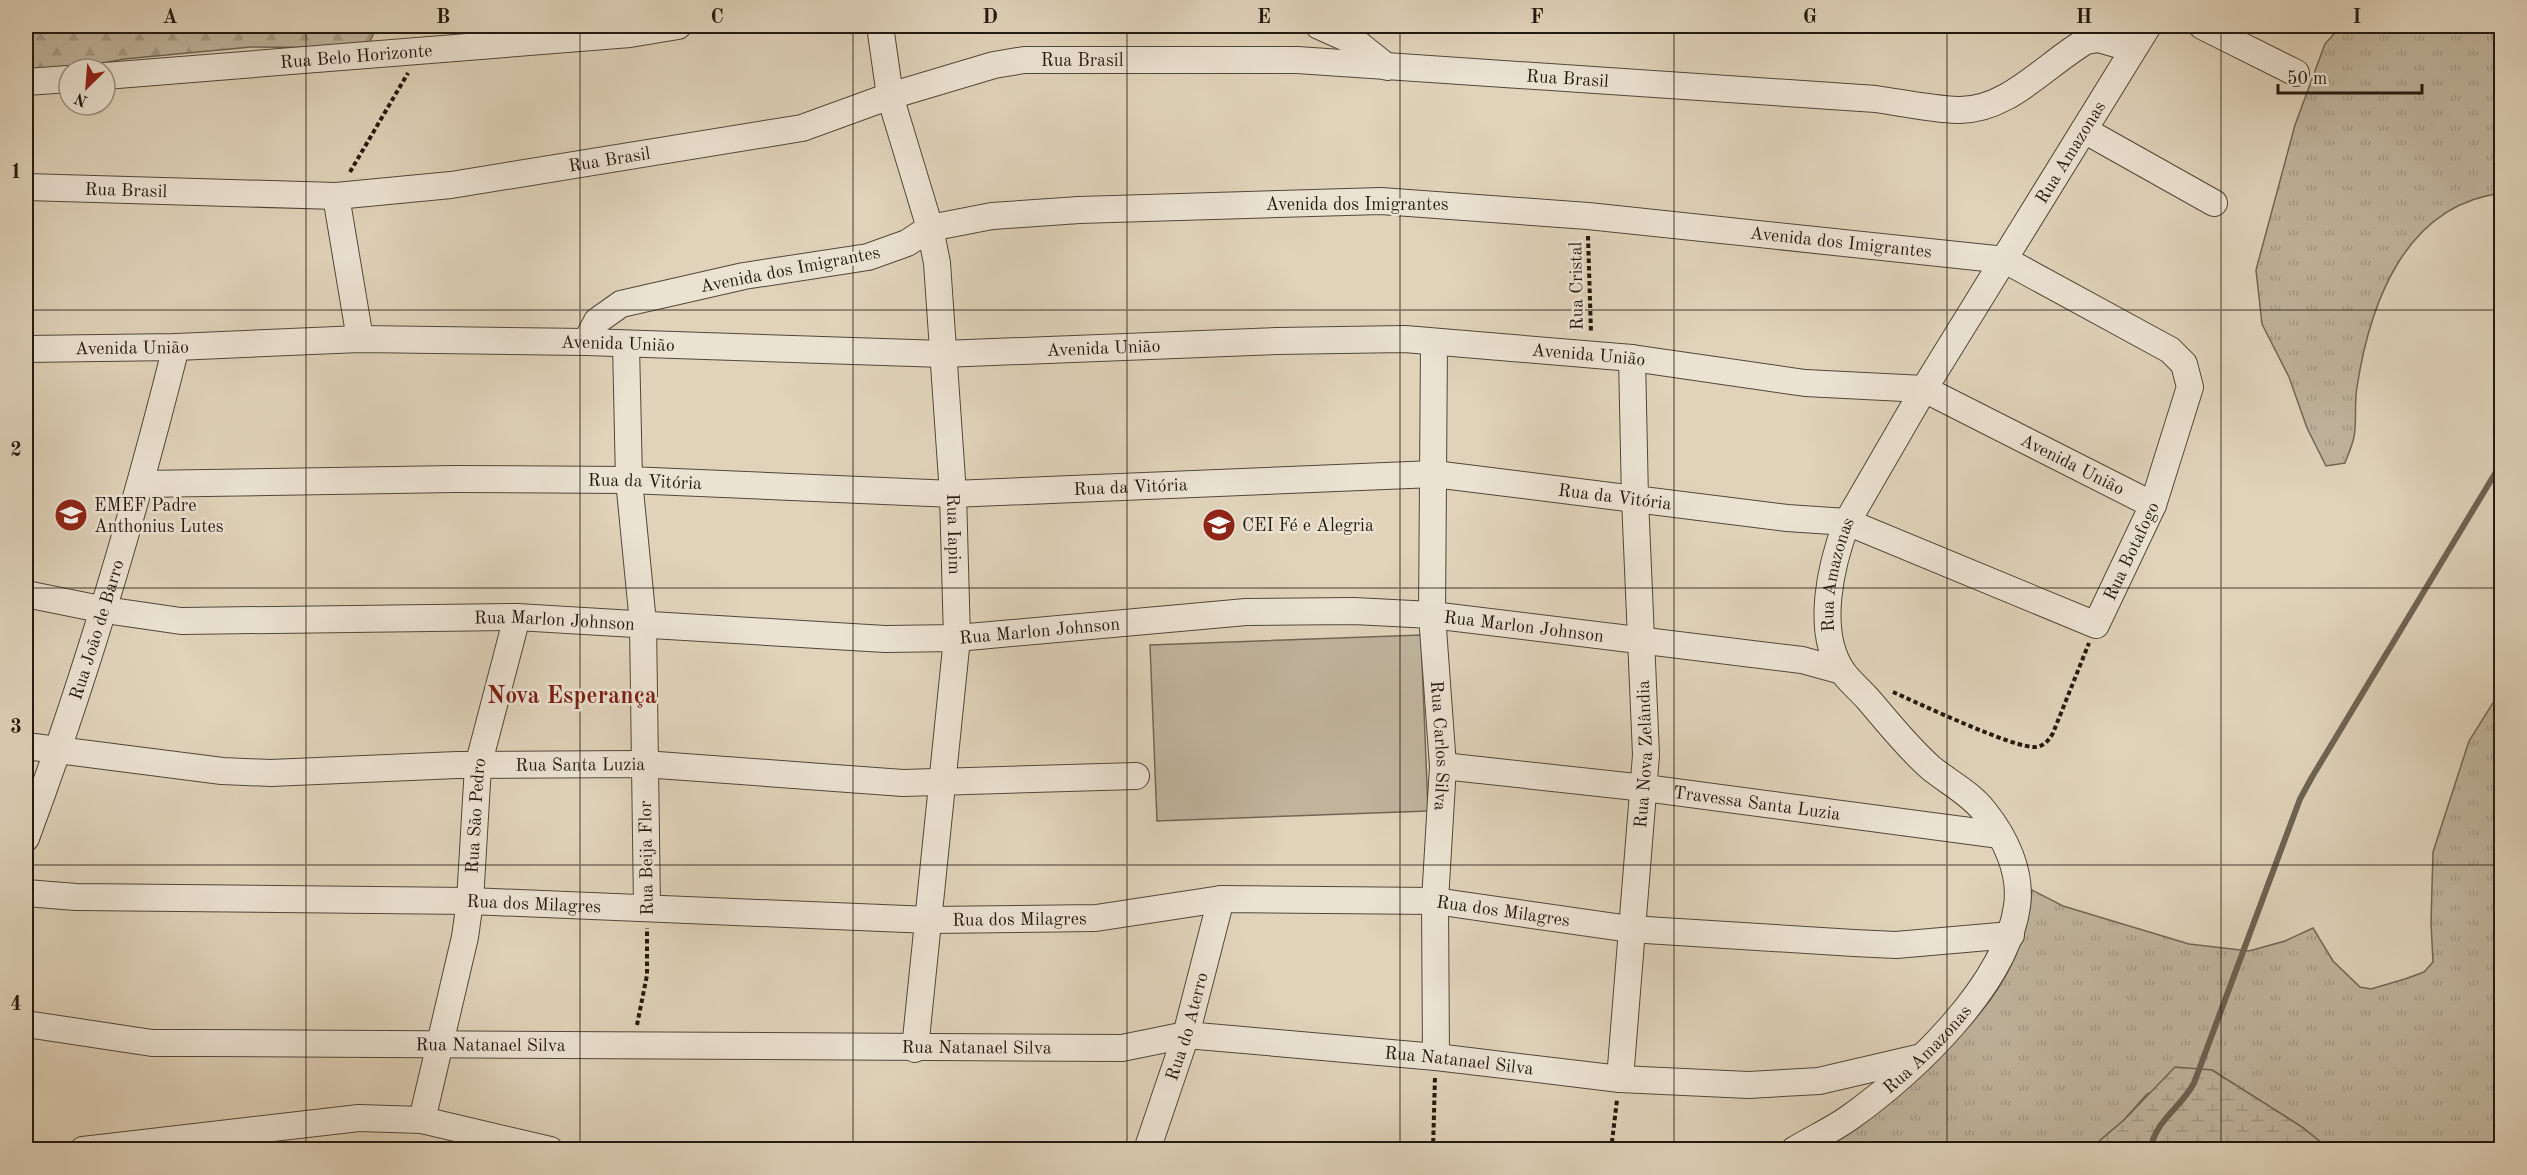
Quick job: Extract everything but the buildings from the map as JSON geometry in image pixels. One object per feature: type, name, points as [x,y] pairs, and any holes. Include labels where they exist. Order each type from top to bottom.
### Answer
[{"type":"street","name":"Rua Belo Horizonte","points":[[117,75],[630,34],[678,26]]},
{"type":"street","name":"Rua Iapim","points":[[880,26],[890,96],[930,228],[937,263],[953,494],[957,638],[930,920],[915,1049]]},
{"type":"street","points":[[1319,26],[1357,43],[1387,67]]},
{"type":"street","name":"Rua Amazonas","points":[[1794,1149],[1848,1118],[1922,1057],[1958,1020],[1978,993],[2011,935],[2018,905],[2016,881],[2011,855],[2000,835],[1983,809],[1909,747],[1842,671],[1830,640],[1830,599],[1834,565],[1847,522],[1924,389],[2148,26]]},
{"type":"street","points":[[2202,26],[2296,73]]},
{"type":"street","name":"Rua Brasil","points":[[26,187],[336,196],[510,177],[802,128],[890,96],[993,65],[1054,58],[1297,60],[1876,99],[1958,110],[1974,109],[1999,100],[2086,42],[2099,39],[2133,49]]},
{"type":"street","points":[[26,82],[57,80]]},
{"type":"street","points":[[2084,130],[2214,203]]},
{"type":"street","points":[[336,196],[360,339]]},
{"type":"street","name":"Avenida dos Imigrantes","points":[[586,342],[597,321],[621,304],[744,276],[868,257],[907,243],[930,228],[1023,212],[1381,201],[1588,216],[2005,260],[2170,350]]},
{"type":"street","name":"Avenida União","points":[[26,349],[176,347],[360,339],[586,342],[944,354],[1277,341],[1405,339],[1632,358],[1805,384],[1924,389],[2153,504]]},
{"type":"street","name":"Rua Carlos Silva","points":[[1434,342],[1432,615],[1443,766],[1435,901],[1436,1057]]},
{"type":"street","name":"Rua Beija Flor","points":[[626,345],[629,480],[643,623],[646,907]]},
{"type":"street","name":"Rua João de Barro","points":[[26,838],[58,752],[105,610],[141,484],[176,347]]},
{"type":"street","name":"Rua Botafogo","points":[[2096,625],[2153,504],[2190,387],[2184,364],[2170,350]]},
{"type":"street","name":"Rua Nova Zelândia","points":[[1620,1079],[1630,929],[1644,788],[1646,717],[1640,641],[1632,358]]},
{"type":"street","name":"Rua da Vitória","points":[[141,484],[455,479],[629,480],[953,494],[1434,474],[1786,518],[1847,522],[2096,625]]},
{"type":"street","name":"Rua Marlon Johnson","points":[[26,594],[105,610],[210,623],[517,617],[885,639],[957,638],[1304,609],[1432,615],[1803,660],[1842,671]]},
{"type":"street","name":"Rua São Pedro","points":[[422,1120],[460,963],[470,901],[478,766],[517,617]]},
{"type":"street","name":"Rua Santa Luzia","points":[[26,746],[58,752],[222,771],[272,773],[478,766],[644,765],[842,780],[943,782],[1136,776]]},
{"type":"street","name":"Travessa Santa Luzia","points":[[1443,766],[1644,788],[2000,835]]},
{"type":"street","name":"Rua dos Milagres","points":[[26,893],[76,897],[470,901],[930,920],[1096,918],[1127,915],[1200,900],[1221,899],[1435,901],[1630,929],[1896,945],[2011,935]]},
{"type":"street","name":"Rua do Aterro","points":[[1147,1149],[1186,1035],[1221,899]]},
{"type":"street","name":"Rua Natanael Silva","points":[[26,1024],[152,1043],[441,1042],[632,1047],[1122,1048],[1186,1035],[1436,1057],[1620,1079],[1786,1085],[1819,1081],[1922,1057]]},
{"type":"street","points":[[83,1149],[359,1118],[422,1120],[550,1149]]},
{"type":"path","points":[[336,196],[421,51]]},
{"type":"path","name":"Rua Cristal","points":[[1588,216],[1591,355]]},
{"type":"path","points":[[1886,689],[2016,744],[2038,747],[2048,741],[2054,733],[2096,625]]},
{"type":"path","name":"Rua Beija Flor","points":[[632,1047],[647,975],[646,907]]},
{"type":"path","points":[[1433,1149],[1436,1057]]},
{"type":"path","points":[[1611,1149],[1620,1079]]},
{"type":"green space","points":[[26,26],[377,26],[367,48],[251,47],[117,60],[117,57],[57,57],[57,72],[26,69]]},
{"type":"green space","points":[[2341,26],[2501,26],[2502,193],[2468,201],[2440,217],[2417,238],[2398,263],[2383,292],[2363,355],[2356,393],[2355,431],[2351,447],[2345,463],[2326,466],[2307,428],[2289,377],[2262,324],[2256,270],[2295,125],[2325,44]]},
{"type":"green space","points":[[1421,635],[1428,811],[1157,821],[1150,645]]},
{"type":"green space","points":[[2501,690],[2501,1149],[2329,1149],[2302,1127],[2212,1070],[2147,1094],[2124,1120],[2090,1149],[1806,1150],[1917,1073],[1951,1044],[1981,1012],[2006,976],[2023,936],[2032,890],[2063,906],[2189,944],[2249,951],[2285,941],[2313,928],[2333,961],[2360,987],[2371,989],[2424,972],[2433,962],[2431,923],[2433,852],[2469,741]]},
{"type":"green space","points":[[2175,1067],[2212,1070],[2302,1127],[2329,1149],[2090,1149],[2124,1120]]},
{"type":"waterway","points":[[2150,1150],[2153,1139],[2163,1122],[2194,1083],[2300,799],[2502,462]]},
{"type":"place","name":"EMEF Padre Anthonius Lutes","points":[[71,515]]},
{"type":"place","name":"CEI Fé e Alegria","points":[[1219,525]]},
{"type":"district","name":"Nova Esperança","points":[[572,695]]}]
